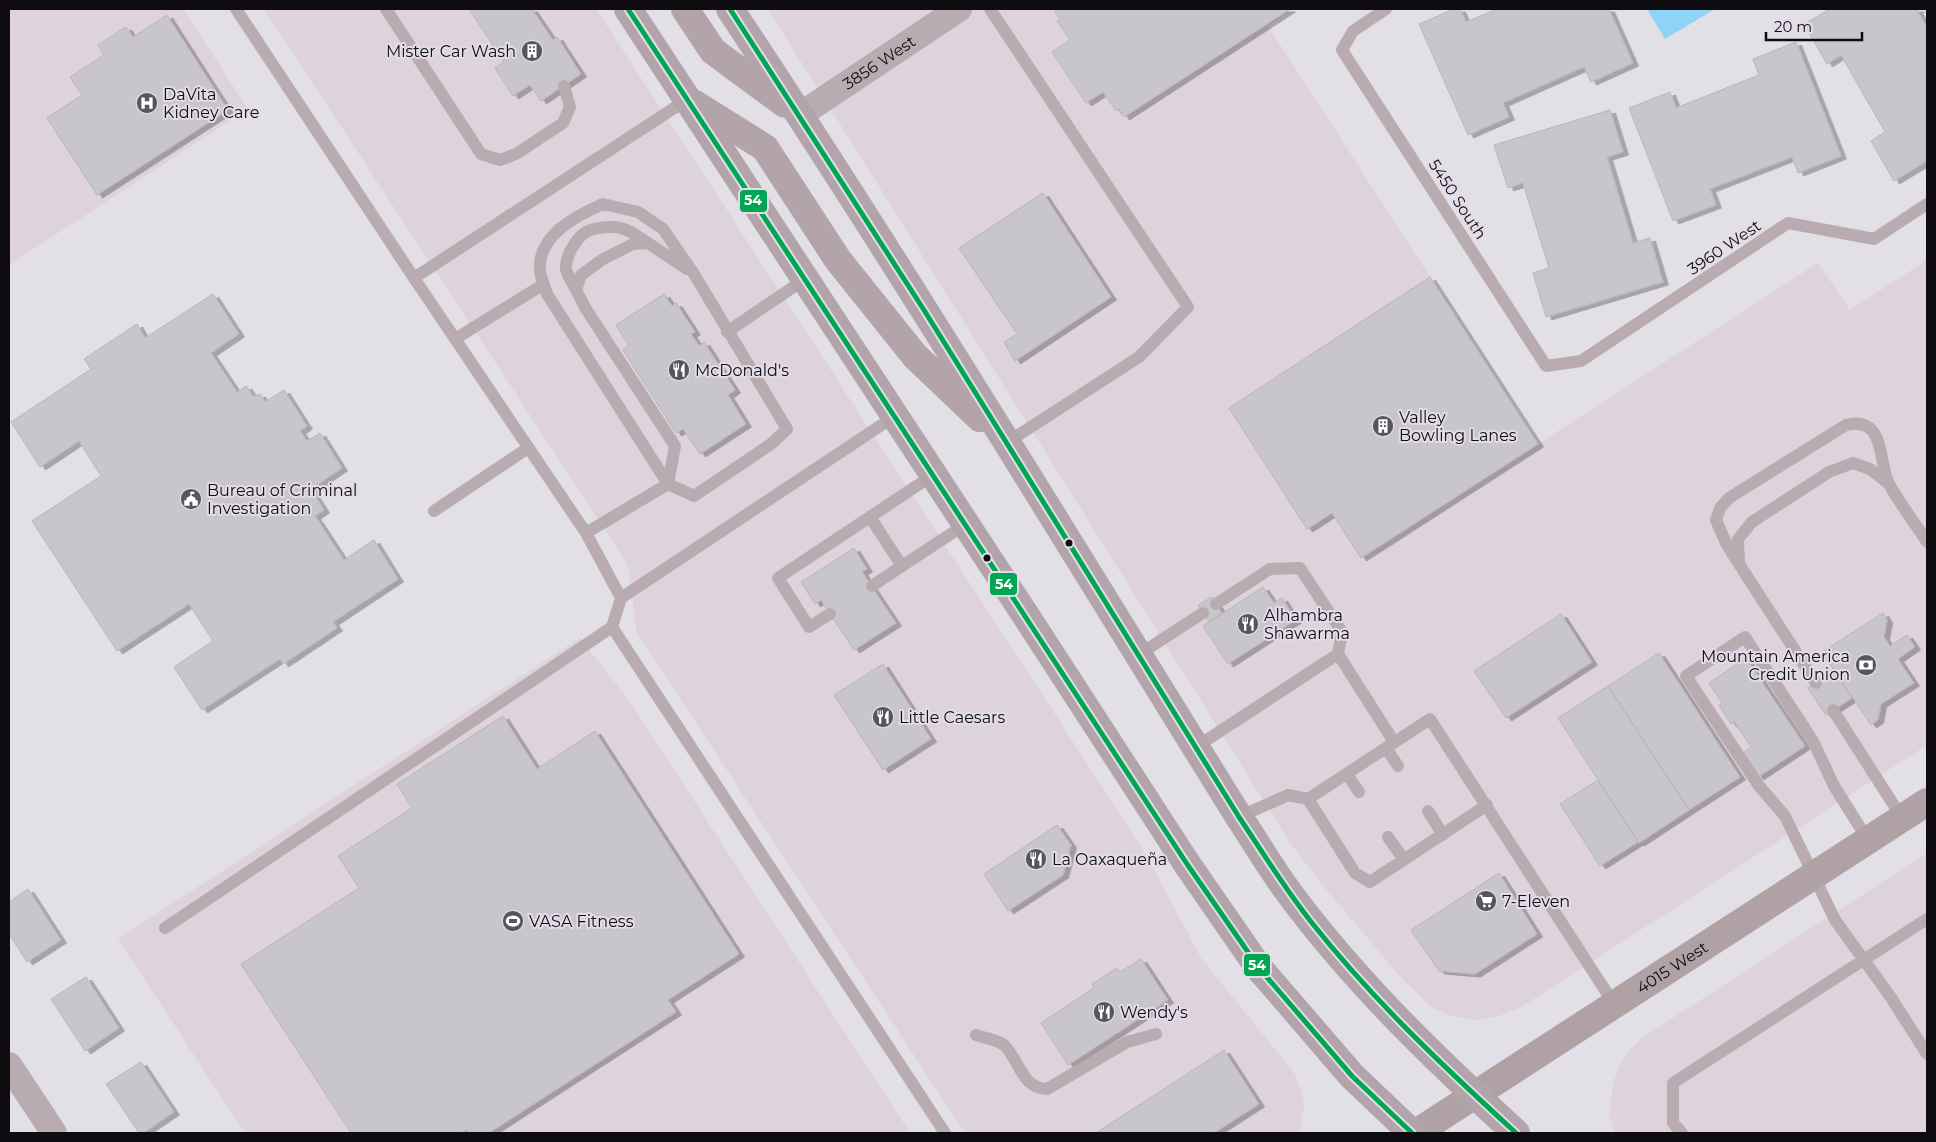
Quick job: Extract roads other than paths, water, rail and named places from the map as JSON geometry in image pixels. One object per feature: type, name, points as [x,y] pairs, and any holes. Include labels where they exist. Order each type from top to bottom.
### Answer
[{"type":"main road","points":[[628,9],[1187,864],[1259,968],[1352,1076],[1414,1133]]},
{"type":"main road","points":[[685,9],[713,52],[800,115]]},
{"type":"main road","points":[[730,9],[945,342],[1239,817],[1287,890],[1351,970],[1425,1049],[1516,1133]]},
{"type":"main road","points":[[688,99],[765,148],[838,260],[915,356],[1006,443]]},
{"type":"street","name":"3856 West","points":[[800,115],[959,9]]},
{"type":"street","name":"4015 West","points":[[1414,1133],[1475,1096],[1927,802]]},
{"type":"street","points":[[9,1065],[54,1133]]},
{"type":"lane","points":[[236,9],[586,533],[622,598]]},
{"type":"lane","points":[[386,9],[482,154],[500,160],[516,154],[563,123],[570,107],[564,86]]},
{"type":"lane","points":[[990,9],[1188,307],[1139,357],[1006,443]]},
{"type":"lane","name":"5450 South","points":[[1386,9],[1353,31],[1342,50],[1546,366]]},
{"type":"lane","points":[[414,278],[688,99]]},
{"type":"lane","points":[[603,204],[638,212],[663,229],[694,274],[787,429],[771,444],[694,496],[668,484],[547,294],[540,272],[543,250],[555,232],[586,211],[603,204]]},
{"type":"lane","name":"3960 West","points":[[1546,366],[1581,361],[1788,223],[1874,239],[1927,204]]},
{"type":"lane","points":[[586,533],[668,484],[675,446],[586,309],[566,270],[574,244],[586,232],[613,227],[627,230],[694,274]]},
{"type":"lane","points":[[576,290],[581,275],[603,259],[627,246],[648,243]]},
{"type":"lane","points":[[728,332],[805,279]]},
{"type":"lane","points":[[456,340],[544,284]]},
{"type":"lane","points":[[165,928],[612,627],[622,598],[895,416]]},
{"type":"lane","points":[[1816,684],[1726,543],[1716,520],[1720,508],[1729,498],[1846,425],[1862,424],[1870,428],[1878,440],[1888,482],[1927,542]]},
{"type":"lane","points":[[434,510],[528,448]]},
{"type":"lane","points":[[1739,564],[1738,539],[1752,522],[1830,472],[1853,463],[1870,470],[1888,482]]},
{"type":"lane","points":[[830,614],[809,627],[778,578],[933,475]]},
{"type":"lane","points":[[870,517],[902,566]]},
{"type":"lane","points":[[872,586],[966,524]]},
{"type":"lane","points":[[1216,604],[1270,569],[1300,568],[1342,632],[1338,654],[1390,745],[1398,766]]},
{"type":"lane","points":[[1138,655],[1203,613]]},
{"type":"lane","points":[[612,627],[945,1133]]},
{"type":"lane","points":[[1868,840],[1834,786],[1813,741],[1746,637],[1686,676],[1759,786],[1785,816],[1835,920],[1890,996],[1927,1054]]},
{"type":"lane","points":[[1196,747],[1338,654]]},
{"type":"lane","points":[[1833,710],[1902,818]]},
{"type":"lane","points":[[1239,817],[1288,795],[1308,799],[1430,719],[1614,1004]]},
{"type":"lane","points":[[1347,774],[1359,792]]},
{"type":"lane","points":[[1308,799],[1355,873],[1370,882],[1487,805]]},
{"type":"lane","points":[[1428,811],[1443,835]]},
{"type":"lane","points":[[1388,838],[1404,860]]},
{"type":"lane","points":[[1682,1133],[1673,1123],[1673,1083],[1927,919]]},
{"type":"lane","points":[[976,1035],[1004,1045],[1026,1080],[1037,1089],[1047,1090],[1127,1042],[1156,1034]]},
{"type":"water","points":[[1647,9],[1715,9],[1665,39]]},
{"type":"place","name":"Mister Car Wash","points":[[532,51]]},
{"type":"place","name":"DaVita Kidney Care","points":[[147,103]]},
{"type":"place","name":"McDonald's","points":[[679,370]]},
{"type":"place","name":"Valley Bowling Lanes","points":[[1383,426]]},
{"type":"place","name":"Bureau of Criminal Investigation","points":[[191,499]]},
{"type":"place","name":"Alhambra Shawarma","points":[[1248,624]]},
{"type":"place","name":"Mountain America Credit Union","points":[[1866,665]]},
{"type":"place","name":"Little Caesars","points":[[883,717]]},
{"type":"place","name":"La Oaxaqueña","points":[[1036,859]]},
{"type":"place","name":"7-Eleven","points":[[1486,901]]},
{"type":"place","name":"VASA Fitness","points":[[513,921]]},
{"type":"place","name":"Wendy's","points":[[1104,1012]]}]
